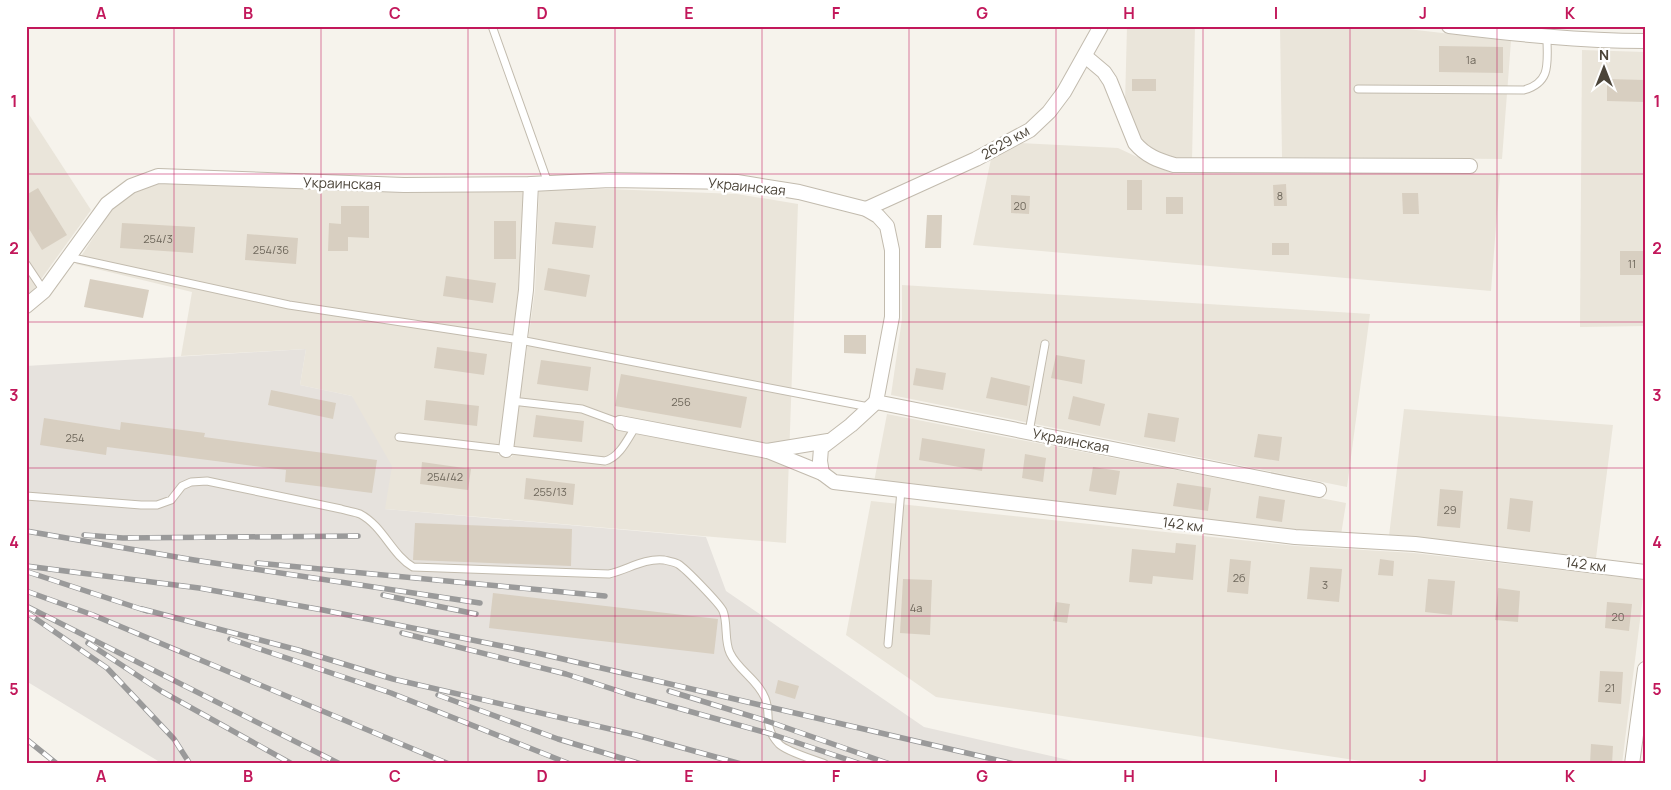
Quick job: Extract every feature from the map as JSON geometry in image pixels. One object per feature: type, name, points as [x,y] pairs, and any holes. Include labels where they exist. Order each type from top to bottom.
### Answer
[{"type":"street","name":"2629 км","points":[[866,209],[976,159],[1030,130],[1049,112],[1059,98],[1101,26]]},
{"type":"street","points":[[1449,26],[1547,38],[1645,41]]},
{"type":"street","points":[[1085,56],[1104,72],[1110,82],[1138,148],[1155,159],[1174,165],[1470,166]]},
{"type":"street","name":"Украинская","points":[[26,306],[44,291],[107,204],[132,186],[158,176],[404,185],[531,184],[610,180],[737,182],[799,192],[866,209],[878,216],[887,226],[892,250],[892,317],[873,404],[1028,432],[1319,490]]},
{"type":"street","points":[[506,450],[526,290],[531,184]]},
{"type":"street","points":[[822,473],[820,461],[821,448],[873,404]]},
{"type":"street","points":[[620,423],[767,451],[828,441]]},
{"type":"street","name":"142 км","points":[[767,451],[822,473],[834,482],[1295,537],[1416,544],[1645,572]]},
{"type":"street","points":[[1632,764],[1645,669]]},
{"type":"lane","points":[[492,26],[548,183]]},
{"type":"lane","points":[[1358,89],[1524,90],[1540,83],[1545,76],[1547,38]]},
{"type":"lane","points":[[69,257],[289,305],[520,340],[873,404]]},
{"type":"lane","points":[[26,264],[44,291]]},
{"type":"lane","points":[[1028,432],[1045,344]]},
{"type":"lane","points":[[512,401],[582,409],[620,423]]},
{"type":"lane","points":[[399,436],[605,461],[612,459],[617,454],[636,426]]},
{"type":"lane","points":[[26,496],[156,505],[171,500],[182,486],[191,482],[206,481],[341,509],[361,515],[376,526],[404,562],[414,567],[608,574],[620,572],[650,560],[665,560],[679,564],[723,612],[729,652],[738,665],[756,683],[765,698],[767,721],[771,734],[781,746],[824,764]]},
{"type":"lane","points":[[888,644],[901,490]]},
{"type":"shaded area","points":[[1127,26],[1195,26],[1192,160],[1175,160],[1156,155],[1138,139],[1125,104]]},
{"type":"shaded area","points":[[1280,26],[1382,26],[1511,41],[1502,159],[1282,157]]},
{"type":"shaded area","points":[[1582,50],[1645,52],[1645,326],[1580,327]]},
{"type":"shaded area","points":[[26,110],[91,210],[31,293],[26,297]]},
{"type":"shaded area","points":[[1020,143],[1118,148],[1174,174],[1500,174],[1491,291],[973,245],[991,159]]},
{"type":"shaded area","points":[[165,181],[407,192],[525,192],[518,292],[498,455],[512,457],[535,290],[539,190],[608,189],[737,194],[798,204],[786,543],[385,509],[352,396],[300,385],[306,349],[181,356],[192,292],[76,264],[112,209],[136,191]]},
{"type":"shaded area","points":[[902,285],[1370,314],[1347,487],[891,395],[902,319]]},
{"type":"shaded area","points":[[306,349],[300,385],[352,396],[392,466],[385,509],[706,537],[726,591],[924,727],[1086,764],[163,764],[26,681],[26,366]]},
{"type":"shaded area","points":[[1404,409],[1613,425],[1596,558],[1417,537],[1389,536]]},
{"type":"shaded area","points":[[887,414],[1346,503],[1341,535],[1296,532],[901,483],[874,482]]},
{"type":"shaded area","points":[[871,501],[1297,546],[1414,553],[1645,580],[1622,764],[1381,764],[936,697],[846,635]]},
{"type":"building","points":[[1439,46],[1503,47],[1503,73],[1439,72]]},
{"type":"building","points":[[1132,79],[1156,79],[1156,91],[1132,91]]},
{"type":"building","points":[[1607,79],[1645,80],[1645,102],[1607,101]]},
{"type":"building","points":[[1127,180],[1142,180],[1142,210],[1127,210]]},
{"type":"building","points":[[1286,184],[1287,206],[1274,206],[1273,185]]},
{"type":"building","points":[[38,188],[67,235],[42,250],[26,224],[26,195]]},
{"type":"building","points":[[1402,193],[1418,193],[1419,214],[1403,214]]},
{"type":"building","points":[[1011,195],[1030,196],[1029,214],[1011,213]]},
{"type":"building","points":[[1166,197],[1183,197],[1183,214],[1166,214]]},
{"type":"building","points":[[341,206],[369,206],[369,238],[348,237],[348,251],[328,251],[329,223],[341,224]]},
{"type":"building","points":[[927,215],[942,215],[941,248],[925,248]]},
{"type":"building","points":[[494,221],[516,221],[516,259],[494,259]]},
{"type":"building","points":[[555,222],[596,226],[593,248],[552,244]]},
{"type":"building","points":[[122,223],[195,227],[193,253],[120,248]]},
{"type":"building","points":[[247,234],[298,238],[296,264],[245,260]]},
{"type":"building","points":[[1272,243],[1289,243],[1289,255],[1272,255]]},
{"type":"building","points":[[1620,251],[1645,251],[1645,275],[1620,275]]},
{"type":"building","points":[[548,268],[590,275],[586,297],[544,290]]},
{"type":"building","points":[[446,276],[496,283],[493,303],[443,296]]},
{"type":"building","points":[[90,279],[149,290],[143,318],[84,307]]},
{"type":"building","points":[[844,335],[866,335],[866,354],[844,353]]},
{"type":"building","points":[[437,347],[487,354],[484,375],[434,368]]},
{"type":"building","points":[[1056,355],[1085,360],[1082,384],[1051,378]]},
{"type":"building","points":[[541,360],[591,367],[588,391],[537,384]]},
{"type":"building","points":[[916,368],[946,373],[943,390],[913,385]]},
{"type":"building","points":[[621,374],[747,397],[741,428],[615,406]]},
{"type":"building","points":[[991,377],[1030,386],[1027,406],[986,398]]},
{"type":"building","points":[[271,390],[336,403],[333,419],[268,405]]},
{"type":"building","points":[[1073,396],[1105,404],[1100,426],[1068,419]]},
{"type":"building","points":[[426,400],[479,406],[477,426],[424,420]]},
{"type":"building","points":[[1148,413],[1179,418],[1175,442],[1144,437]]},
{"type":"building","points":[[536,415],[584,421],[582,442],[533,437]]},
{"type":"building","points":[[44,418],[120,430],[121,422],[205,433],[204,437],[377,460],[372,493],[285,482],[286,470],[107,447],[106,455],[40,445]]},
{"type":"building","points":[[1258,434],[1282,437],[1279,461],[1254,457]]},
{"type":"building","points":[[922,438],[985,449],[982,471],[919,460]]},
{"type":"building","points":[[1025,454],[1046,458],[1043,482],[1022,478]]},
{"type":"building","points":[[422,462],[471,469],[468,490],[420,484]]},
{"type":"building","points":[[1093,467],[1120,471],[1116,495],[1089,491]]},
{"type":"building","points":[[526,478],[575,484],[573,505],[524,499]]},
{"type":"building","points":[[1177,483],[1211,488],[1208,511],[1173,506]]},
{"type":"building","points":[[1440,489],[1463,491],[1460,528],[1437,526]]},
{"type":"building","points":[[1259,496],[1285,500],[1282,522],[1256,518]]},
{"type":"building","points":[[1510,498],[1533,501],[1530,532],[1507,529]]},
{"type":"building","points":[[415,523],[572,529],[571,566],[413,560]]},
{"type":"building","points":[[1176,543],[1196,545],[1193,580],[1153,576],[1152,584],[1129,582],[1132,549],[1175,553]]},
{"type":"building","points":[[1230,559],[1251,561],[1248,594],[1227,592]]},
{"type":"building","points":[[1380,559],[1394,561],[1393,576],[1378,575]]},
{"type":"building","points":[[1310,567],[1342,569],[1339,602],[1307,599]]},
{"type":"building","points":[[903,579],[932,580],[930,635],[900,633]]},
{"type":"building","points":[[1428,579],[1455,581],[1452,615],[1425,612]]},
{"type":"building","points":[[1498,588],[1520,591],[1518,622],[1495,620]]},
{"type":"building","points":[[493,593],[718,619],[714,654],[489,628]]},
{"type":"building","points":[[1056,602],[1070,604],[1067,623],[1053,621]]},
{"type":"building","points":[[1607,602],[1632,604],[1629,631],[1605,628]]},
{"type":"building","points":[[1600,671],[1623,672],[1621,704],[1598,702]]},
{"type":"building","points":[[778,680],[799,686],[795,699],[775,693]]},
{"type":"building","points":[[1591,744],[1613,746],[1612,764],[1590,764]]},
{"type":"railway","points":[[26,531],[194,560],[480,603]]},
{"type":"railway","points":[[84,535],[123,538],[358,536]]},
{"type":"railway","points":[[257,563],[605,596]]},
{"type":"railway","points":[[26,566],[199,588],[323,610],[537,653],[1014,764]]},
{"type":"railway","points":[[28,572],[147,611]]},
{"type":"railway","points":[[26,591],[93,615],[449,764]]},
{"type":"railway","points":[[383,595],[476,614]]},
{"type":"railway","points":[[26,606],[340,764]]},
{"type":"railway","points":[[142,609],[298,650],[393,679],[636,735],[741,764]]},
{"type":"railway","points":[[26,612],[107,668],[174,739],[190,764]]},
{"type":"railway","points":[[402,633],[566,674],[631,695],[771,734],[861,764]]},
{"type":"railway","points":[[230,639],[391,693],[570,764]]},
{"type":"railway","points":[[88,643],[161,691],[292,764]]},
{"type":"railway","points":[[669,691],[767,721],[890,764]]},
{"type":"railway","points":[[438,695],[558,739],[641,764]]},
{"type":"railway","points":[[26,739],[57,764]]}]
